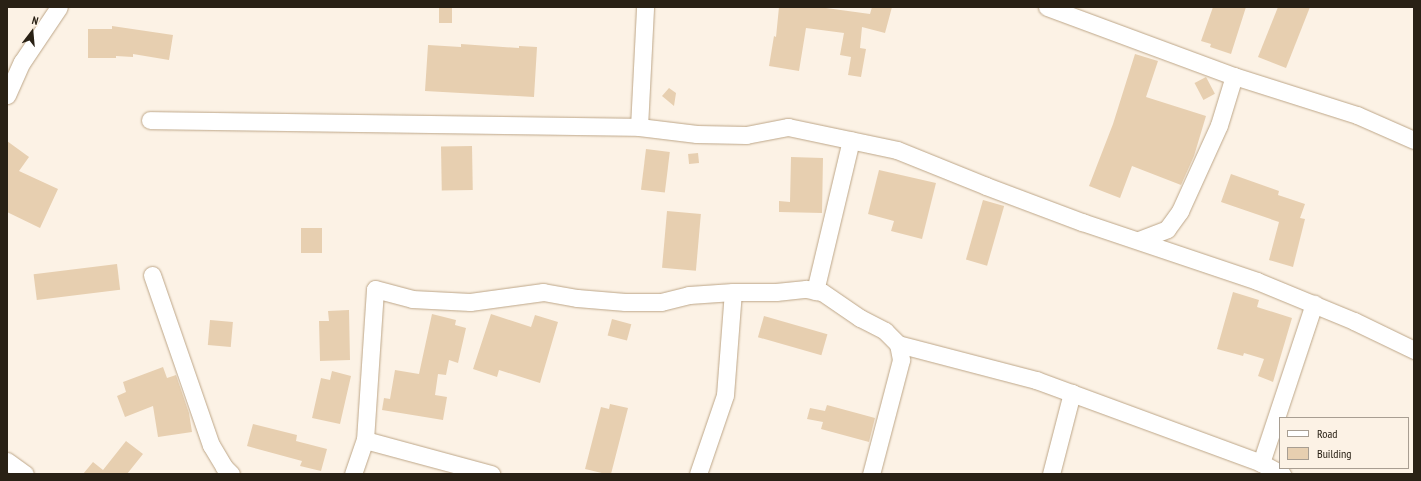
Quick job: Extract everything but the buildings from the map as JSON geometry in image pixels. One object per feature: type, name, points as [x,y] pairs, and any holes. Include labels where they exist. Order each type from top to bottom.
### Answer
[{"type":"street","points":[[7,95],[22,62],[59,7]]},
{"type":"street","points":[[639,127],[645,7]]},
{"type":"street","points":[[1047,7],[1234,76],[1357,115],[1414,140]]},
{"type":"street","points":[[1139,240],[1166,229],[1180,211],[1219,125],[1234,76]]},
{"type":"street","points":[[150,120],[639,127],[697,134],[739,134],[788,128],[897,150],[986,186],[1082,222],[1257,281],[1354,321],[1414,350]]},
{"type":"street","points":[[815,291],[851,140]]},
{"type":"street","points":[[152,274],[211,445],[224,467],[231,474]]},
{"type":"street","points":[[353,474],[365,440],[375,289],[412,299],[470,302],[543,292],[577,298],[625,302],[661,302],[689,295],[732,292],[776,292],[806,289],[822,292],[860,318],[885,330],[898,344],[901,360],[871,474]]},
{"type":"street","points":[[698,474],[725,395],[732,292]]},
{"type":"street","points":[[1261,463],[1314,304]]},
{"type":"street","points":[[898,344],[1036,380],[1261,463],[1282,474]]},
{"type":"street","points":[[1051,474],[1072,393]]},
{"type":"street","points":[[365,440],[491,474]]},
{"type":"street","points":[[7,461],[25,474]]}]
